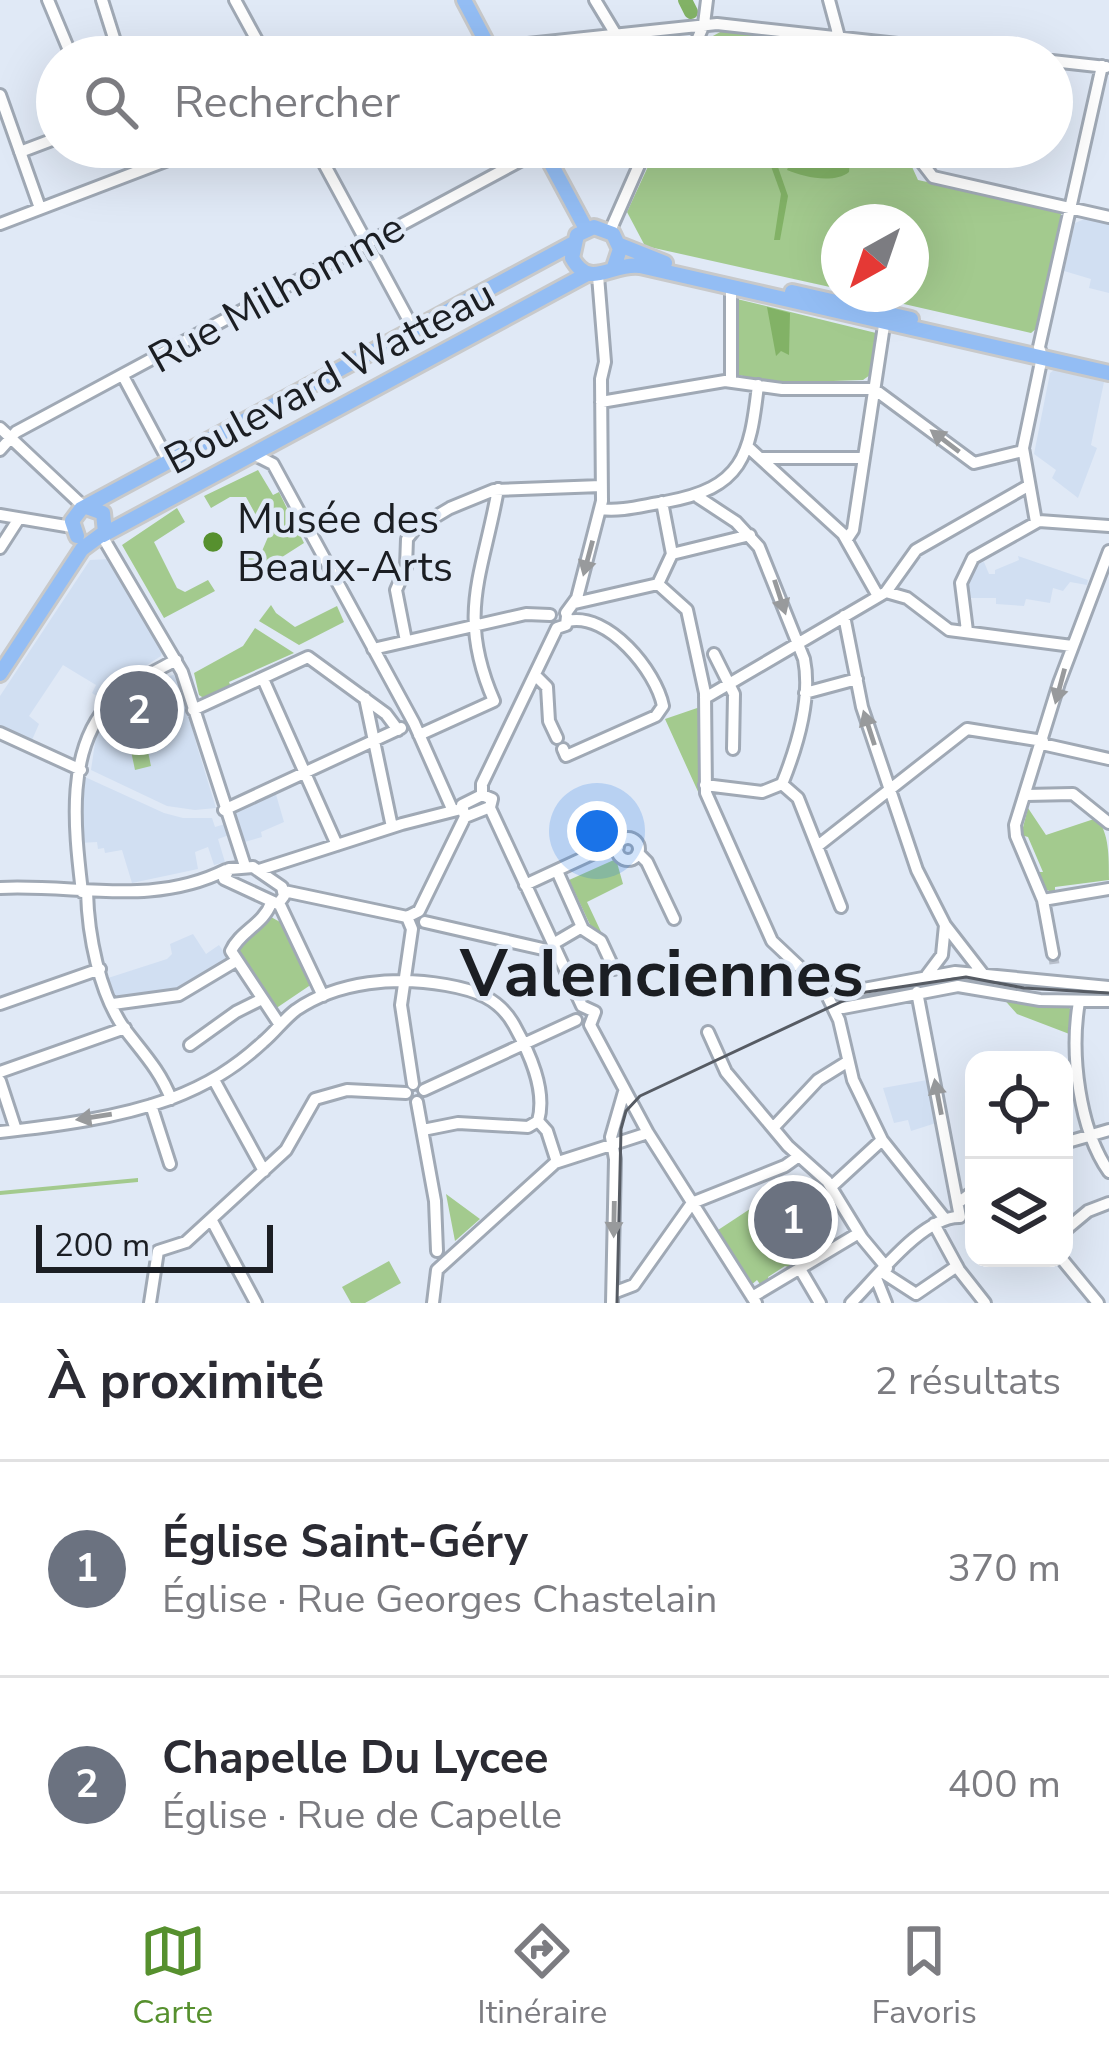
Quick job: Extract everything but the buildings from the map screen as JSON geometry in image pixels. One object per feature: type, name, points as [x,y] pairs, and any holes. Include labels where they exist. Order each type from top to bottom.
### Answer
[{"type":"main road","points":[[468,1],[484,36]]},
{"type":"main road","points":[[555,168],[586,229]]},
{"type":"main road","points":[[885,318],[662,262],[620,245],[610,231],[600,227],[586,229],[572,244],[574,262],[592,275],[640,266],[731,288],[1109,363]]},
{"type":"main road","name":"Boulevard Watteau","points":[[85,507],[572,244]]},
{"type":"main road","points":[[614,268],[620,245]]},
{"type":"main road","name":"Boulevard Watteau","points":[[89,535],[254,454],[592,275]]},
{"type":"main road","points":[[1041,352],[1109,373]]},
{"type":"main road","points":[[0,662],[76,546],[107,525],[94,507],[75,513],[89,535]]},
{"type":"main road","points":[[0,674],[89,535]]},
{"type":"street","points":[[48,0],[63,36]]},
{"type":"street","points":[[102,0],[116,36]]},
{"type":"street","points":[[235,0],[255,36]]},
{"type":"street","points":[[595,0],[615,33]]},
{"type":"street","points":[[699,36],[707,0]]},
{"type":"street","points":[[829,0],[838,36]]},
{"type":"street","points":[[593,36],[704,24],[828,36]]},
{"type":"street","points":[[1036,522],[1022,451],[1071,208],[1106,67],[1073,63]]},
{"type":"street","points":[[0,97],[40,208]]},
{"type":"street","points":[[20,152],[36,146]]},
{"type":"street","points":[[0,224],[147,168]]},
{"type":"street","points":[[326,168],[414,330]]},
{"type":"street","name":"Rue Milhomme","points":[[5,432],[123,376],[505,168]]},
{"type":"street","points":[[610,231],[638,168]]},
{"type":"street","points":[[926,168],[933,177],[1109,217]]},
{"type":"street","points":[[482,795],[482,784],[566,616],[601,508],[605,362],[592,275]]},
{"type":"street","points":[[731,288],[731,381]]},
{"type":"street","points":[[847,539],[853,530],[885,318]]},
{"type":"street","points":[[123,376],[169,462]]},
{"type":"street","points":[[601,402],[731,381],[778,389],[874,389],[974,463],[1022,451]]},
{"type":"street","points":[[601,508],[698,496],[718,483],[749,448],[758,385]]},
{"type":"street","points":[[0,450],[5,432],[85,507]]},
{"type":"street","points":[[273,464],[278,441]]},
{"type":"street","points":[[749,448],[847,539],[882,594],[907,598],[945,629],[1072,646]]},
{"type":"street","points":[[254,454],[273,464],[460,812]]},
{"type":"street","points":[[760,458],[864,458]]},
{"type":"street","points":[[406,640],[395,590],[406,568],[408,536],[450,508],[498,489],[602,485]]},
{"type":"street","points":[[705,698],[882,594],[916,550],[1028,485]]},
{"type":"street","points":[[224,810],[372,740],[494,700],[477,661],[474,626],[477,574],[487,550],[498,489]]},
{"type":"street","points":[[698,496],[750,535],[768,562],[806,670],[797,738],[782,784],[766,792],[705,784]]},
{"type":"street","points":[[566,616],[658,584],[672,554],[662,502]]},
{"type":"street","points":[[0,515],[89,535],[176,660],[245,866]]},
{"type":"street","points":[[0,548],[18,520]]},
{"type":"street","points":[[967,631],[961,583],[969,562],[1036,522],[1109,526]]},
{"type":"street","points":[[672,554],[750,535]]},
{"type":"street","points":[[1053,954],[1043,900],[1015,832],[1072,646],[1109,550]]},
{"type":"street","points":[[658,584],[687,610],[705,698],[705,784],[711,806],[772,941],[832,1001],[846,1007],[964,986],[1079,1003],[1103,1002],[1104,986],[983,974],[927,975],[832,1001]]},
{"type":"street","points":[[373,650],[530,613],[550,616],[558,610],[590,622],[626,647],[661,696],[663,709],[658,715],[562,748],[548,721],[547,687],[536,676]]},
{"type":"street","points":[[844,616],[857,679],[921,879],[945,925],[983,974]]},
{"type":"street","points":[[714,654],[735,703],[733,749]]},
{"type":"street","points":[[194,710],[308,657],[386,715],[398,730]]},
{"type":"street","points":[[171,1099],[161,1074],[125,1028],[100,969],[88,934],[75,826],[81,770],[92,729],[107,706],[130,686],[176,660]]},
{"type":"street","points":[[263,679],[338,845]]},
{"type":"street","points":[[805,693],[857,679]]},
{"type":"street","points":[[365,698],[392,827]]},
{"type":"street","points":[[819,845],[970,728],[1109,759]]},
{"type":"street","points":[[0,733],[81,770]]},
{"type":"street","points":[[782,784],[798,797],[842,907]]},
{"type":"street","points":[[482,795],[492,799],[490,808],[582,1006]]},
{"type":"street","points":[[433,1303],[440,1260],[423,1130],[417,1102],[408,1100],[414,1089],[402,1019],[402,981],[416,920],[460,812],[482,795]]},
{"type":"street","points":[[1026,795],[1078,796],[1109,823]]},
{"type":"street","points":[[0,888],[127,894],[227,877],[245,866],[259,870],[392,827],[490,808]]},
{"type":"street","points":[[525,885],[607,847],[618,847],[625,860],[638,853],[647,862],[674,919]]},
{"type":"street","points":[[259,870],[278,899],[323,996]]},
{"type":"street","points":[[557,871],[581,928],[603,943],[614,969]]},
{"type":"street","points":[[227,877],[278,899],[555,948],[581,928]]},
{"type":"street","points":[[1043,900],[1109,890]]},
{"type":"street","points":[[278,899],[232,946],[236,962],[280,1025]]},
{"type":"street","points":[[927,975],[942,955],[945,925]]},
{"type":"street","points":[[113,1004],[178,995],[236,962]]},
{"type":"street","points":[[1055,968],[1058,983]]},
{"type":"street","points":[[0,1004],[100,969]]},
{"type":"street","points":[[1015,995],[1017,980]]},
{"type":"street","points":[[0,1132],[171,1099],[240,1064],[280,1025],[323,996],[373,983],[434,982],[482,994],[504,1012],[523,1043],[539,1092],[538,1121],[547,1131],[557,1162]]},
{"type":"street","points":[[916,992],[958,1203]]},
{"type":"street","points":[[190,1045],[262,999]]},
{"type":"street","points":[[832,1001],[847,1062],[882,1140],[948,1219],[957,1266],[985,1303]]},
{"type":"street","points":[[1079,1003],[1076,1042],[1087,1134],[1109,1172]]},
{"type":"street","points":[[590,1025],[582,1026],[576,1020],[582,1006],[595,1013],[590,1025],[624,1092],[754,1300],[860,1233]]},
{"type":"street","points":[[150,1303],[157,1253],[165,1246],[184,1243],[264,1171],[291,1144],[308,1107],[320,1096],[347,1090],[414,1089],[576,1020]]},
{"type":"street","points":[[16,1130],[0,1077],[125,1028]]},
{"type":"street","points":[[708,1032],[726,1072],[831,1186],[882,1273],[886,1303]]},
{"type":"street","points":[[773,1127],[814,1083],[847,1062]]},
{"type":"street","points":[[214,1080],[264,1171]]},
{"type":"street","points":[[613,1298],[615,1159],[611,1145],[624,1092]]},
{"type":"street","points":[[151,1105],[170,1164]]},
{"type":"street","points":[[423,1130],[458,1123],[528,1127],[538,1121]]},
{"type":"street","points":[[1073,1139],[1109,1130]]},
{"type":"street","points":[[440,1260],[557,1162],[648,1133]]},
{"type":"street","points":[[831,1186],[882,1140]]},
{"type":"street","points":[[613,1298],[633,1286],[692,1203],[800,1156]]},
{"type":"street","points":[[851,1303],[948,1219],[965,1198]]},
{"type":"street","points":[[1073,1224],[1109,1203]]},
{"type":"street","points":[[211,1219],[256,1303]]},
{"type":"street","points":[[948,1219],[965,1222]]},
{"type":"street","points":[[882,1273],[916,1294],[957,1266]]},
{"type":"street","points":[[1068,1267],[1098,1303]]},
{"type":"street","points":[[800,1269],[820,1303]]},
{"type":"street","points":[[964,1303],[973,1288]]},
{"type":"shaded area","points":[[724,30],[778,36],[713,36]]},
{"type":"shaded area","points":[[647,168],[913,168],[918,180],[1060,211],[1062,218],[1037,328],[1031,333],[929,310],[929,204],[821,204],[821,285],[645,246],[627,212]]},
{"type":"shaded area","points":[[772,168],[778,168],[788,196],[780,240],[774,240],[781,194]]},
{"type":"shaded area","points":[[849,168],[843,176],[827,178],[787,170]]},
{"type":"shaded area","points":[[1087,218],[1109,223],[1109,293],[1089,288],[1091,279],[1064,271],[1075,223]]},
{"type":"shaded area","points":[[737,299],[876,333],[870,375],[863,380],[773,383],[739,375]]},
{"type":"shaded area","points":[[767,307],[790,313],[789,355],[781,351],[776,356]]},
{"type":"shaded area","points":[[1054,370],[1104,382],[1091,445],[1097,448],[1078,498],[1052,478],[1056,470],[1034,454]]},
{"type":"shaded area","points":[[258,470],[273,495],[279,492],[304,543],[253,570],[246,558],[262,551],[268,537],[246,497],[230,497],[211,508],[204,496]]},
{"type":"shaded area","points":[[177,508],[185,522],[154,542],[177,588],[185,592],[208,580],[215,591],[164,618],[122,545]]},
{"type":"shaded area","points":[[1018,556],[1088,580],[1087,585],[1070,582],[1063,591],[1053,588],[1050,603],[1026,599],[1024,606],[996,604],[996,598],[969,598],[966,574],[975,564],[984,562],[989,574],[995,574],[1019,560]]},
{"type":"shaded area","points":[[110,559],[161,656],[116,685],[104,701],[92,693],[96,685],[63,665],[29,716],[39,724],[32,740],[0,726],[0,696],[90,560]]},
{"type":"shaded area","points":[[271,605],[295,627],[337,606],[344,622],[299,645],[259,621]]},
{"type":"shaded area","points":[[255,628],[294,653],[229,682],[231,687],[205,699],[199,695],[194,673],[243,646]]},
{"type":"shaded area","points":[[178,673],[216,808],[167,806],[91,770],[96,736],[110,711],[143,686]]},
{"type":"shaded area","points":[[703,706],[704,795],[700,796],[665,719]]},
{"type":"shaded area","points":[[143,728],[151,766],[135,770],[127,732]]},
{"type":"shaded area","points":[[85,777],[164,813],[212,818],[215,827],[225,824],[229,835],[218,839],[225,862],[214,865],[208,847],[195,852],[198,869],[132,883],[122,850],[105,853],[97,842],[80,843]]},
{"type":"shaded area","points":[[275,791],[284,822],[261,832],[262,837],[241,843],[230,812]]},
{"type":"shaded area","points":[[1028,808],[1046,835],[1097,818],[1106,838],[1109,880],[1055,887],[1055,893],[1044,889],[1036,872],[1043,872],[1028,837],[1021,835]]},
{"type":"shaded area","points":[[616,859],[623,884],[587,902],[603,936],[592,929],[569,880]]},
{"type":"shaded area","points":[[271,917],[280,922],[312,984],[275,1009],[236,953],[237,945]]},
{"type":"shaded area","points":[[193,934],[206,954],[219,945],[231,962],[174,994],[116,998],[108,978],[167,959],[172,954],[170,944]]},
{"type":"shaded area","points":[[1000,995],[1067,1005],[1074,1014],[1072,1035],[1017,1014]]},
{"type":"shaded area","points":[[927,1080],[936,1123],[911,1131],[908,1120],[894,1123],[883,1088]]},
{"type":"shaded area","points":[[138,1178],[138,1182],[0,1195],[0,1191]]},
{"type":"shaded area","points":[[446,1194],[480,1219],[455,1241]]},
{"type":"shaded area","points":[[753,1207],[792,1268],[785,1266],[762,1287],[757,1280],[750,1286],[715,1232]]},
{"type":"shaded area","points":[[389,1261],[401,1283],[365,1303],[351,1303],[342,1287]]},
{"type":"waterway","points":[[685,0],[691,12]]},
{"type":"tunnel","points":[[1053,954],[1055,968]]},
{"type":"tram line","points":[[617,1303],[621,1129],[626,1111],[640,1096],[860,993],[966,977],[1024,988],[1109,993]]},
{"type":"place","name":"Musée des Beaux-Arts","points":[[213,542]]},
{"type":"place","name":"Chapelle Du Lycee","points":[[139,710]]},
{"type":"place","name":"Église Saint-Géry","points":[[793,1220]]},
{"type":"district","name":"Valenciennes","points":[[662,973]]}]
